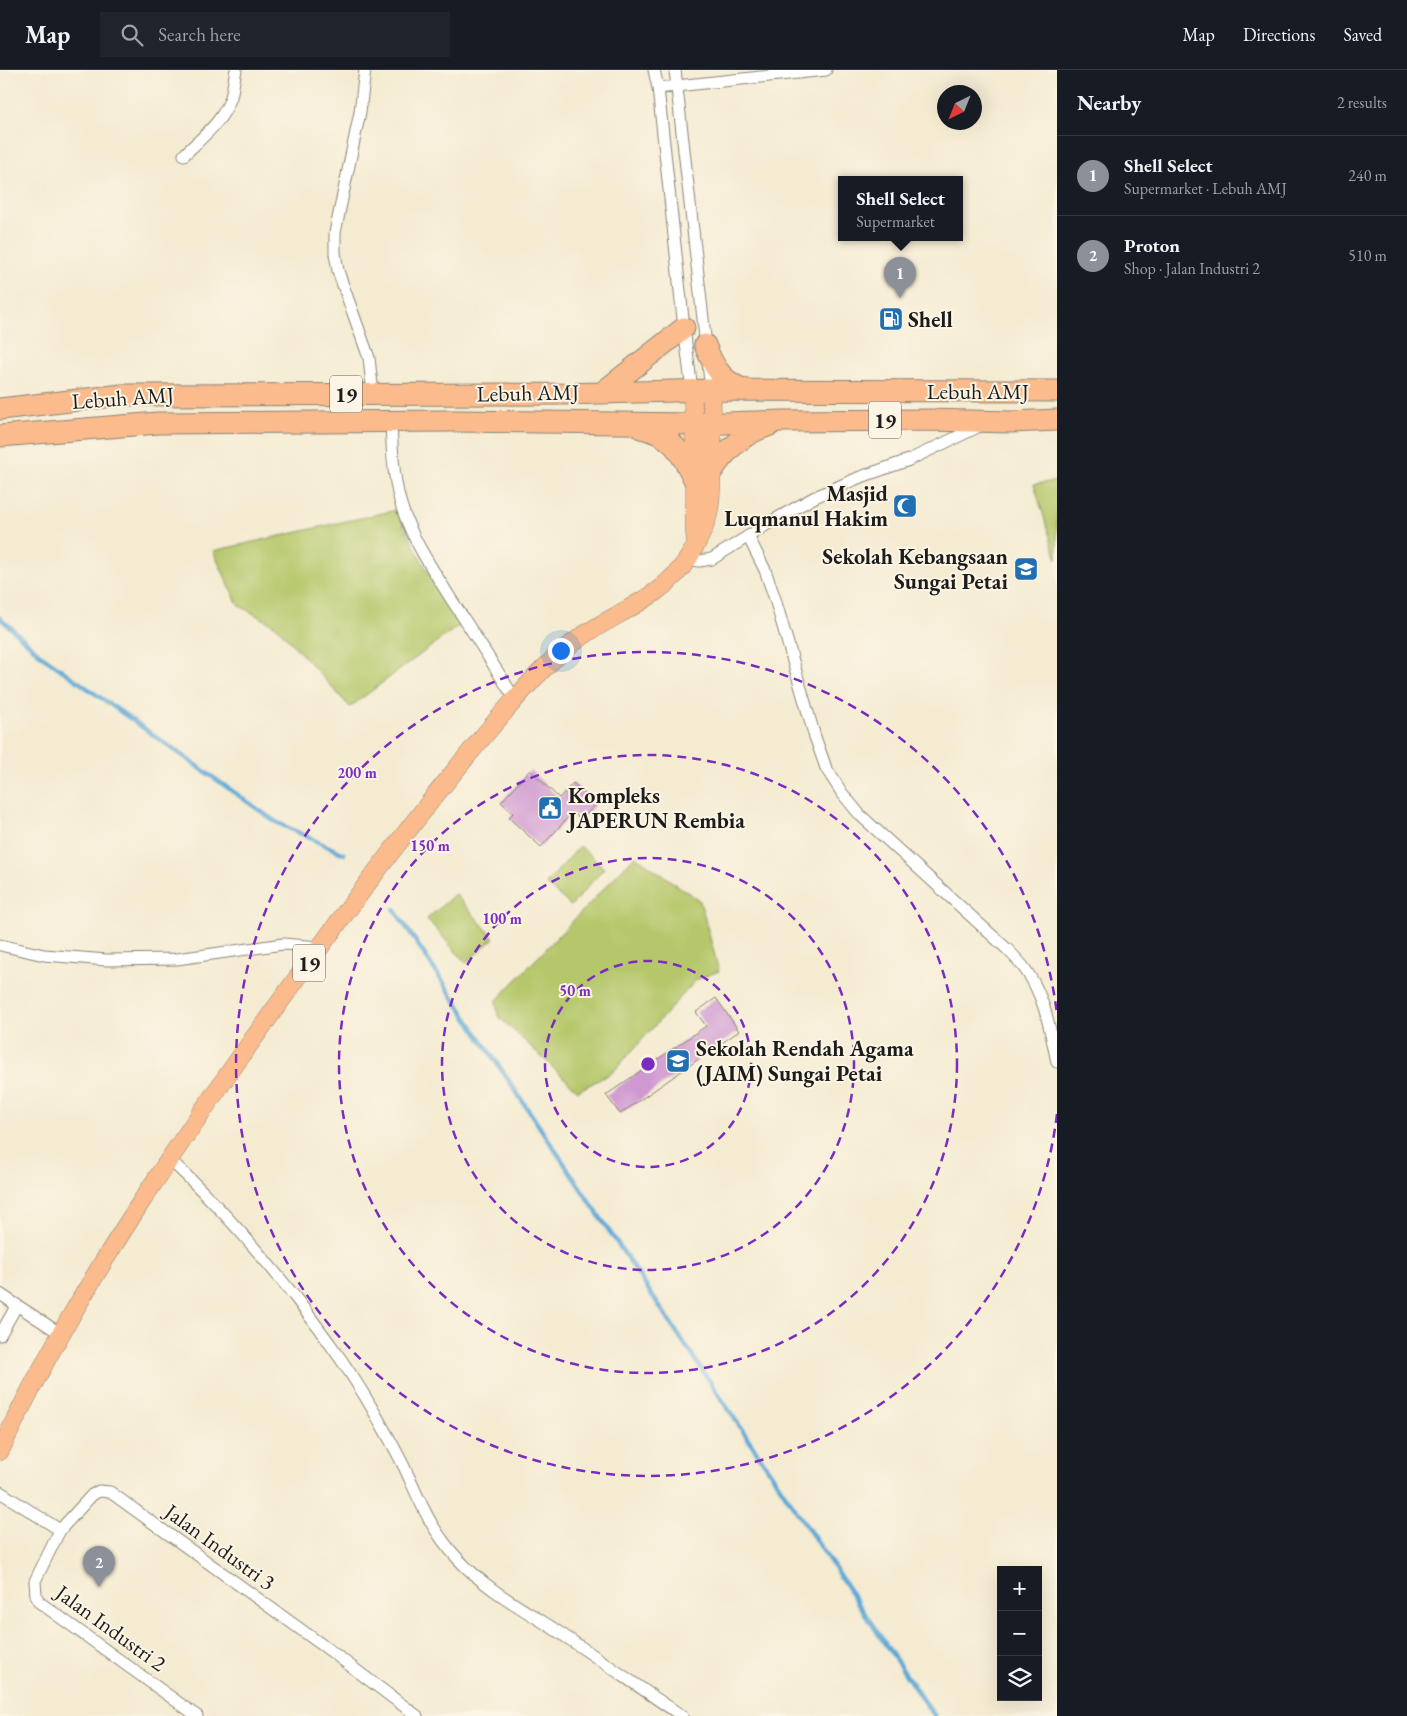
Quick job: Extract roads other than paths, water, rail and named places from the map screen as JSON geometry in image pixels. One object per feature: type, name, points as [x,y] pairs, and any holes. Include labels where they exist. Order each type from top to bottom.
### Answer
[{"type":"highway","points":[[603,392],[684,328]]},
{"type":"highway","points":[[705,344],[712,363],[724,378],[743,389],[752,391]]},
{"type":"highway","name":"Lebuh AMJ","points":[[0,409],[122,395],[563,394],[702,390],[1057,391]]},
{"type":"highway","name":"Lebuh AMJ","points":[[0,436],[158,423],[391,421],[704,424],[784,421],[1057,420]]},
{"type":"highway","points":[[615,424],[644,429],[666,437],[703,476],[745,435],[784,421]]},
{"type":"main road","name":"19","points":[[0,1451],[61,1334],[98,1272],[170,1160],[236,1062],[413,824],[515,699],[543,670],[582,637],[660,589],[688,559],[703,531],[708,515],[711,494],[703,476],[704,424],[702,390]]},
{"type":"street","points":[[184,155],[213,127],[224,112],[231,97],[236,70]]},
{"type":"street","points":[[365,70],[360,112],[335,233],[335,253],[338,271],[346,296],[369,358],[372,394]]},
{"type":"street","points":[[654,70],[658,88],[684,328],[702,390]]},
{"type":"street","points":[[676,70],[705,344],[702,390]]},
{"type":"street","points":[[658,88],[724,75],[826,70]]},
{"type":"street","points":[[391,421],[395,476],[400,501],[409,527],[426,558],[515,699]]},
{"type":"street","points":[[688,559],[699,561],[712,559],[815,497],[858,478],[909,460],[990,421]]},
{"type":"street","points":[[748,536],[765,570],[775,599],[815,737],[826,768],[842,793],[860,815],[1025,968],[1051,1015],[1057,1062]]},
{"type":"street","points":[[0,945],[44,955],[107,960],[177,959],[282,944],[320,947]]},
{"type":"street","points":[[170,1160],[205,1192],[244,1234],[327,1338],[365,1398],[406,1472],[428,1519],[441,1539],[457,1558],[494,1592],[550,1627],[682,1716]]},
{"type":"street","points":[[0,1294],[61,1334]]},
{"type":"street","points":[[0,1335],[17,1305]]},
{"type":"street","name":"Jalan Industri 3","points":[[60,1530],[92,1495],[99,1491],[110,1492],[332,1652],[417,1716]]},
{"type":"street","points":[[0,1492],[60,1530]]},
{"type":"street","name":"Jalan Industri 2","points":[[60,1530],[35,1581],[36,1595],[39,1602],[197,1716]]},
{"type":"waterway","points":[[0,618],[42,656],[276,822],[344,854]]},
{"type":"waterway","points":[[394,909],[935,1716]]},
{"type":"place","name":"Shell Select","points":[[900,298]]},
{"type":"place","name":"Shell","points":[[891,319]]},
{"type":"place","name":"Masjid Luqmanul Hakim","points":[[905,506]]},
{"type":"place","name":"Sekolah Kebangsaan Sungai Petai","points":[[1026,569]]},
{"type":"place","name":"Kompleks JAPERUN Rembia","points":[[550,808]]},
{"type":"place","name":"Sekolah Rendah Agama (JAIM) Sungai Petai","points":[[678,1061]]},
{"type":"place","name":"Proton","points":[[99,1587]]}]
